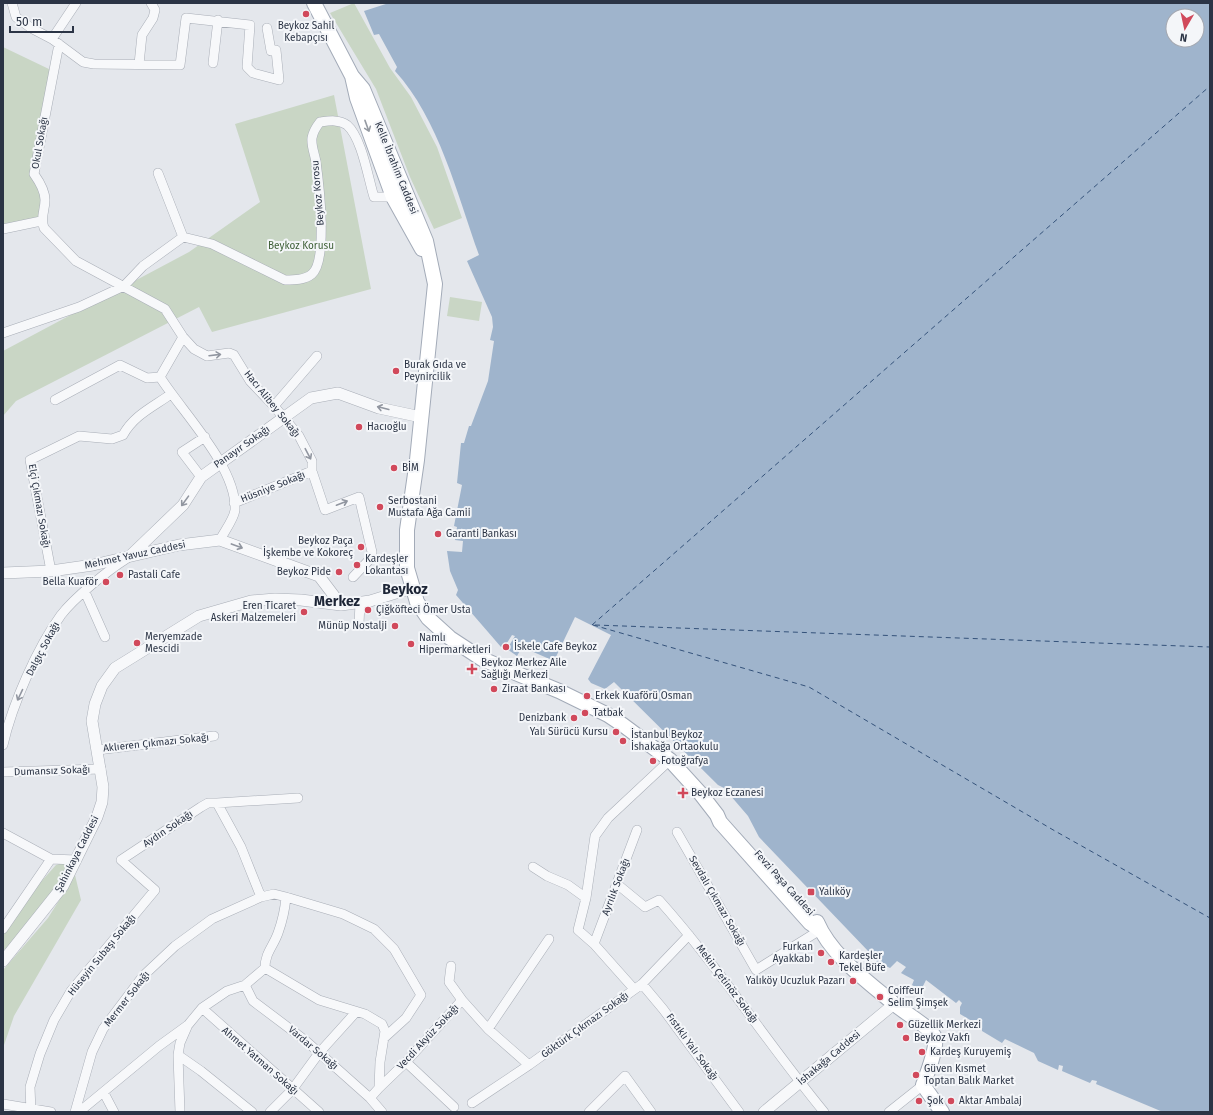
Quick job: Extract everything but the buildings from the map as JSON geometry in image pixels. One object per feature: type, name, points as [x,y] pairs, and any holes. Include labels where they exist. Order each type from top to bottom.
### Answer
[{"type":"main road","name":"Kelle İbrahim Caddesi","points":[[314,3],[352,76],[363,89],[426,241],[435,284],[421,417],[406,530],[406,558],[412,588]]},
{"type":"main road","name":"Kelle İbrahim Caddesi","points":[[352,76],[357,98],[393,197],[430,264]]},
{"type":"main road","name":"Fevzi Paşa Caddesi","points":[[412,588],[417,602],[428,618],[450,638],[492,664],[560,691],[608,715],[670,760],[717,815],[720,822],[810,923],[820,930],[845,961],[894,1004],[932,1033],[935,1037],[936,1043],[923,1085]]},
{"type":"main road","points":[[923,1085],[942,1112]]},
{"type":"street","points":[[12,3],[16,16],[31,28],[56,41],[83,62],[94,64],[180,65],[186,18],[250,24],[247,67],[253,73],[279,80],[276,50],[271,51],[267,28]]},
{"type":"street","points":[[56,41],[76,3]]},
{"type":"street","points":[[139,64],[142,35],[153,18],[155,10],[151,3]]},
{"type":"street","points":[[213,63],[218,20]]},
{"type":"street","name":"Okul Sokağı","points":[[41,221],[45,199],[41,185],[34,174],[56,41]]},
{"type":"street","name":"Beykoz Korosu","points":[[183,238],[212,244],[285,280],[298,280],[311,274],[318,264],[322,228],[316,162],[312,139],[314,130],[320,122],[336,121],[346,125],[357,140],[374,197],[393,197]]},
{"type":"street","points":[[3,333],[79,307],[124,286],[143,266],[183,238],[158,173]]},
{"type":"street","points":[[3,230],[41,221],[44,228],[76,261],[165,309],[183,337],[160,377]]},
{"type":"street","name":"Hacı Alibey Sokağı","points":[[183,337],[194,349],[207,356],[229,353],[234,355],[250,381],[274,406],[299,436],[312,461],[312,471],[325,510],[359,497],[372,552],[370,559],[353,577]]},
{"type":"street","points":[[274,406],[317,356]]},
{"type":"street","points":[[55,400],[120,365],[147,378],[160,377]]},
{"type":"street","points":[[160,377],[171,394],[205,437],[220,462],[231,488],[235,510],[220,540]]},
{"type":"street","name":"Panayır Sokağı","points":[[130,556],[183,504],[201,477],[311,398],[338,393],[379,408],[421,417]]},
{"type":"street","name":"Elçi Çıkmazı Sokağı","points":[[51,571],[30,460],[79,436],[112,439],[123,435],[129,424],[142,412],[171,394]]},
{"type":"street","points":[[201,477],[182,452],[205,437]]},
{"type":"street","name":"Hüsniye Sokağı","points":[[234,503],[312,471]]},
{"type":"street","name":"Mehmet Yavuz Caddesi","points":[[3,573],[51,571],[93,565],[179,545],[220,540],[319,576],[341,605]]},
{"type":"street","name":"Dalgıç Sokağı","points":[[3,745],[10,716],[48,636],[62,614],[107,572],[130,556]]},
{"type":"street","name":"Şahinkaya Caddesi","points":[[3,961],[63,886],[98,817],[102,802],[101,769],[92,721],[95,704],[107,677],[115,668],[140,651],[199,616],[251,601],[275,599],[341,605],[360,603],[412,588]]},
{"type":"street","points":[[85,592],[105,637]]},
{"type":"street","points":[[359,624],[360,603]]},
{"type":"street","name":"Aklıeren Çıkmazı Sokağı","points":[[97,750],[214,736]]},
{"type":"street","points":[[634,990],[594,944],[578,930],[586,898],[595,836],[608,818],[670,760]]},
{"type":"street","name":"Dumansız Sokağı","points":[[3,772],[101,769]]},
{"type":"street","name":"Aydın Sokağı","points":[[121,860],[208,803],[298,798]]},
{"type":"street","points":[[217,803],[241,847],[261,897]]},
{"type":"street","name":"Ayrılık Sokağı","points":[[594,944],[637,830]]},
{"type":"street","name":"Sevdalı Çıkmazı Sokağı","points":[[677,832],[756,970],[820,930]]},
{"type":"street","points":[[3,833],[51,859],[76,860]]},
{"type":"street","points":[[3,929],[51,859]]},
{"type":"street","name":"Hüseyin Subaşı Sokağı","points":[[31,1110],[30,1087],[40,1054],[54,1020],[71,992],[155,890],[121,860]]},
{"type":"street","points":[[533,867],[546,876],[568,885],[586,898]]},
{"type":"street","name":"Mekin Çetinöz Sokağı","points":[[617,884],[645,907],[659,900],[730,986],[800,1082],[824,1112]]},
{"type":"street","name":"Mermer Sokağı","points":[[75,1112],[92,1052],[103,1028],[143,976],[175,946],[212,919],[261,897],[274,894],[343,914],[374,929],[394,949],[422,995],[406,1018],[384,1038]]},
{"type":"street","points":[[79,1112],[188,1025],[202,1008],[227,991],[245,985],[265,968],[265,957],[277,934],[286,906],[286,897]]},
{"type":"street","name":"Göktürk Çıkmazı Sokağı","points":[[472,1103],[529,1065],[642,984],[689,935]]},
{"type":"street","points":[[488,1029],[549,939]]},
{"type":"street","points":[[451,966],[449,982],[462,1000]]},
{"type":"street","points":[[265,968],[319,1000],[365,1014],[382,1024],[385,1031],[380,1062],[379,1088]]},
{"type":"street","name":"Fıstıklı Yalı Sokağı","points":[[642,984],[663,1009],[739,1112]]},
{"type":"street","name":"Vardar Sokağı","points":[[245,985],[253,1001],[306,1041],[370,1098],[382,1112]]},
{"type":"street","name":"Vecdi Akyüz Sokağı","points":[[370,1098],[406,1062],[462,1000],[488,1029],[529,1065]]},
{"type":"street","name":"İshakağa Caddesi","points":[[764,1112],[894,1004]]},
{"type":"street","name":"Ahmet Yatman Sokağı","points":[[202,1008],[292,1090],[319,1112]]},
{"type":"street","points":[[270,1112],[292,1090],[319,1053],[356,1012]]},
{"type":"street","points":[[180,1112],[178,1055],[180,1043],[188,1025]]},
{"type":"street","points":[[178,1055],[201,1071],[252,1112]]},
{"type":"street","points":[[406,1062],[454,1107]]},
{"type":"street","points":[[589,1112],[625,1076],[651,1112]]},
{"type":"street","points":[[889,1112],[923,1085]]},
{"type":"street","points":[[104,1093],[114,1112]]},
{"type":"street","points":[[3,1104],[31,1110],[51,1112]]},
{"type":"green space","points":[[354,3],[390,68],[411,97],[437,147],[462,218],[434,229],[410,177],[376,89],[330,13]]},
{"type":"green space","points":[[3,47],[51,70],[33,175],[44,199],[39,220],[3,228]]},
{"type":"green space","name":"Beykoz Korusu","points":[[334,95],[371,289],[212,332],[199,307],[16,401],[3,416],[3,351],[189,252],[260,202],[235,124]]},
{"type":"green space","points":[[450,297],[482,302],[479,321],[447,316]]},
{"type":"green space","points":[[68,861],[64,872],[49,897],[21,933],[3,951],[3,935],[30,894],[56,865]]},
{"type":"green space","points":[[75,875],[81,900],[14,1016],[3,1048],[3,970],[48,918]]},
{"type":"water","points":[[389,3],[1210,3],[1210,1112],[1163,1112],[1096,1084],[1097,1081],[1092,1080],[1090,1083],[1062,1071],[1063,1066],[1059,1065],[1058,1070],[1038,1061],[1034,1053],[1005,1039],[1002,1043],[982,1031],[982,1027],[960,1014],[960,1007],[962,1003],[959,1000],[956,1003],[926,980],[921,990],[912,985],[914,980],[901,973],[906,967],[897,961],[890,968],[873,960],[877,954],[869,952],[759,837],[748,816],[724,788],[718,785],[614,682],[605,689],[591,683],[588,679],[611,635],[575,617],[554,661],[522,647],[517,656],[507,649],[515,636],[512,635],[505,646],[501,647],[456,595],[458,590],[450,571],[447,551],[462,552],[463,541],[455,540],[457,527],[454,526],[462,485],[457,483],[461,443],[464,443],[469,426],[471,426],[488,381],[494,341],[490,340],[493,327],[492,317],[467,261],[479,255],[435,134],[424,111],[395,71],[397,67],[379,34],[374,35],[364,11]]},
{"type":"ferry route","points":[[592,625],[1210,86]]},
{"type":"ferry route","points":[[593,625],[809,687],[1055,831],[1210,918]]},
{"type":"ferry route","points":[[595,625],[1210,647]]},
{"type":"place","name":"Beykoz Sahil Kebapçısı","points":[[306,14]]},
{"type":"place","name":"Burak Gıda ve Peynircilik","points":[[396,371]]},
{"type":"place","name":"Hacıoğlu","points":[[359,427]]},
{"type":"place","name":"BİM","points":[[394,468]]},
{"type":"place","name":"Serbostani Mustafa Ağa Camii","points":[[380,507]]},
{"type":"place","name":"Garanti Bankası","points":[[438,534]]},
{"type":"place","name":"Beykoz Paça İşkembe ve Kokoreç","points":[[361,547]]},
{"type":"place","name":"Kardeşler Lokantası","points":[[357,565]]},
{"type":"place","name":"Beykoz Pide","points":[[339,572]]},
{"type":"place","name":"Pastali Cafe","points":[[120,575]]},
{"type":"place","name":"Bella Kuaför","points":[[106,582]]},
{"type":"place","name":"Çiğköfteci Ömer Usta","points":[[368,610]]},
{"type":"place","name":"Eren Ticaret Askeri Malzemeleri","points":[[304,612]]},
{"type":"place","name":"Münüp Nostalji","points":[[395,626]]},
{"type":"place","name":"Meryemzade Mescidi","points":[[137,643]]},
{"type":"place","name":"Namlı Hipermarketleri","points":[[411,644]]},
{"type":"place","name":"İskele Cafe Beykoz","points":[[506,647]]},
{"type":"place","name":"Beykoz Merkez Aile Sağlığı Merkezi","points":[[472,669]]},
{"type":"place","name":"Ziraat Bankası","points":[[494,689]]},
{"type":"place","name":"Erkek Kuaförü Osman","points":[[587,696]]},
{"type":"place","name":"Tatbak","points":[[585,713]]},
{"type":"place","name":"Denizbank","points":[[574,718]]},
{"type":"place","name":"Yalı Sürücü Kursu","points":[[616,732]]},
{"type":"place","name":"İstanbul Beykoz İshakağa Ortaokulu","points":[[623,741]]},
{"type":"place","name":"Fotoğrafya","points":[[653,761]]},
{"type":"place","name":"Beykoz Eczanesi","points":[[683,793]]},
{"type":"place","name":"Yalıköy","points":[[811,892]]},
{"type":"place","name":"Furkan Ayakkabı","points":[[821,953]]},
{"type":"place","name":"Kardeşler Tekel Büfe","points":[[831,962]]},
{"type":"place","name":"Yalıköy Ucuzluk Pazarı","points":[[853,981]]},
{"type":"place","name":"Coiffeur Selim Şimşek","points":[[880,997]]},
{"type":"place","name":"Güzellik Merkezi","points":[[900,1025]]},
{"type":"place","name":"Beykoz Vakfı","points":[[906,1038]]},
{"type":"place","name":"Kardeş Kuruyemiş","points":[[922,1052]]},
{"type":"place","name":"Güven Kısmet Toptan Balık Market","points":[[916,1075]]},
{"type":"place","name":"Şok","points":[[919,1101]]},
{"type":"place","name":"Aktar Ambalaj","points":[[951,1101]]},
{"type":"district","name":"Beykoz","points":[[405,589]]},
{"type":"district","name":"Merkez","points":[[337,601]]}]
